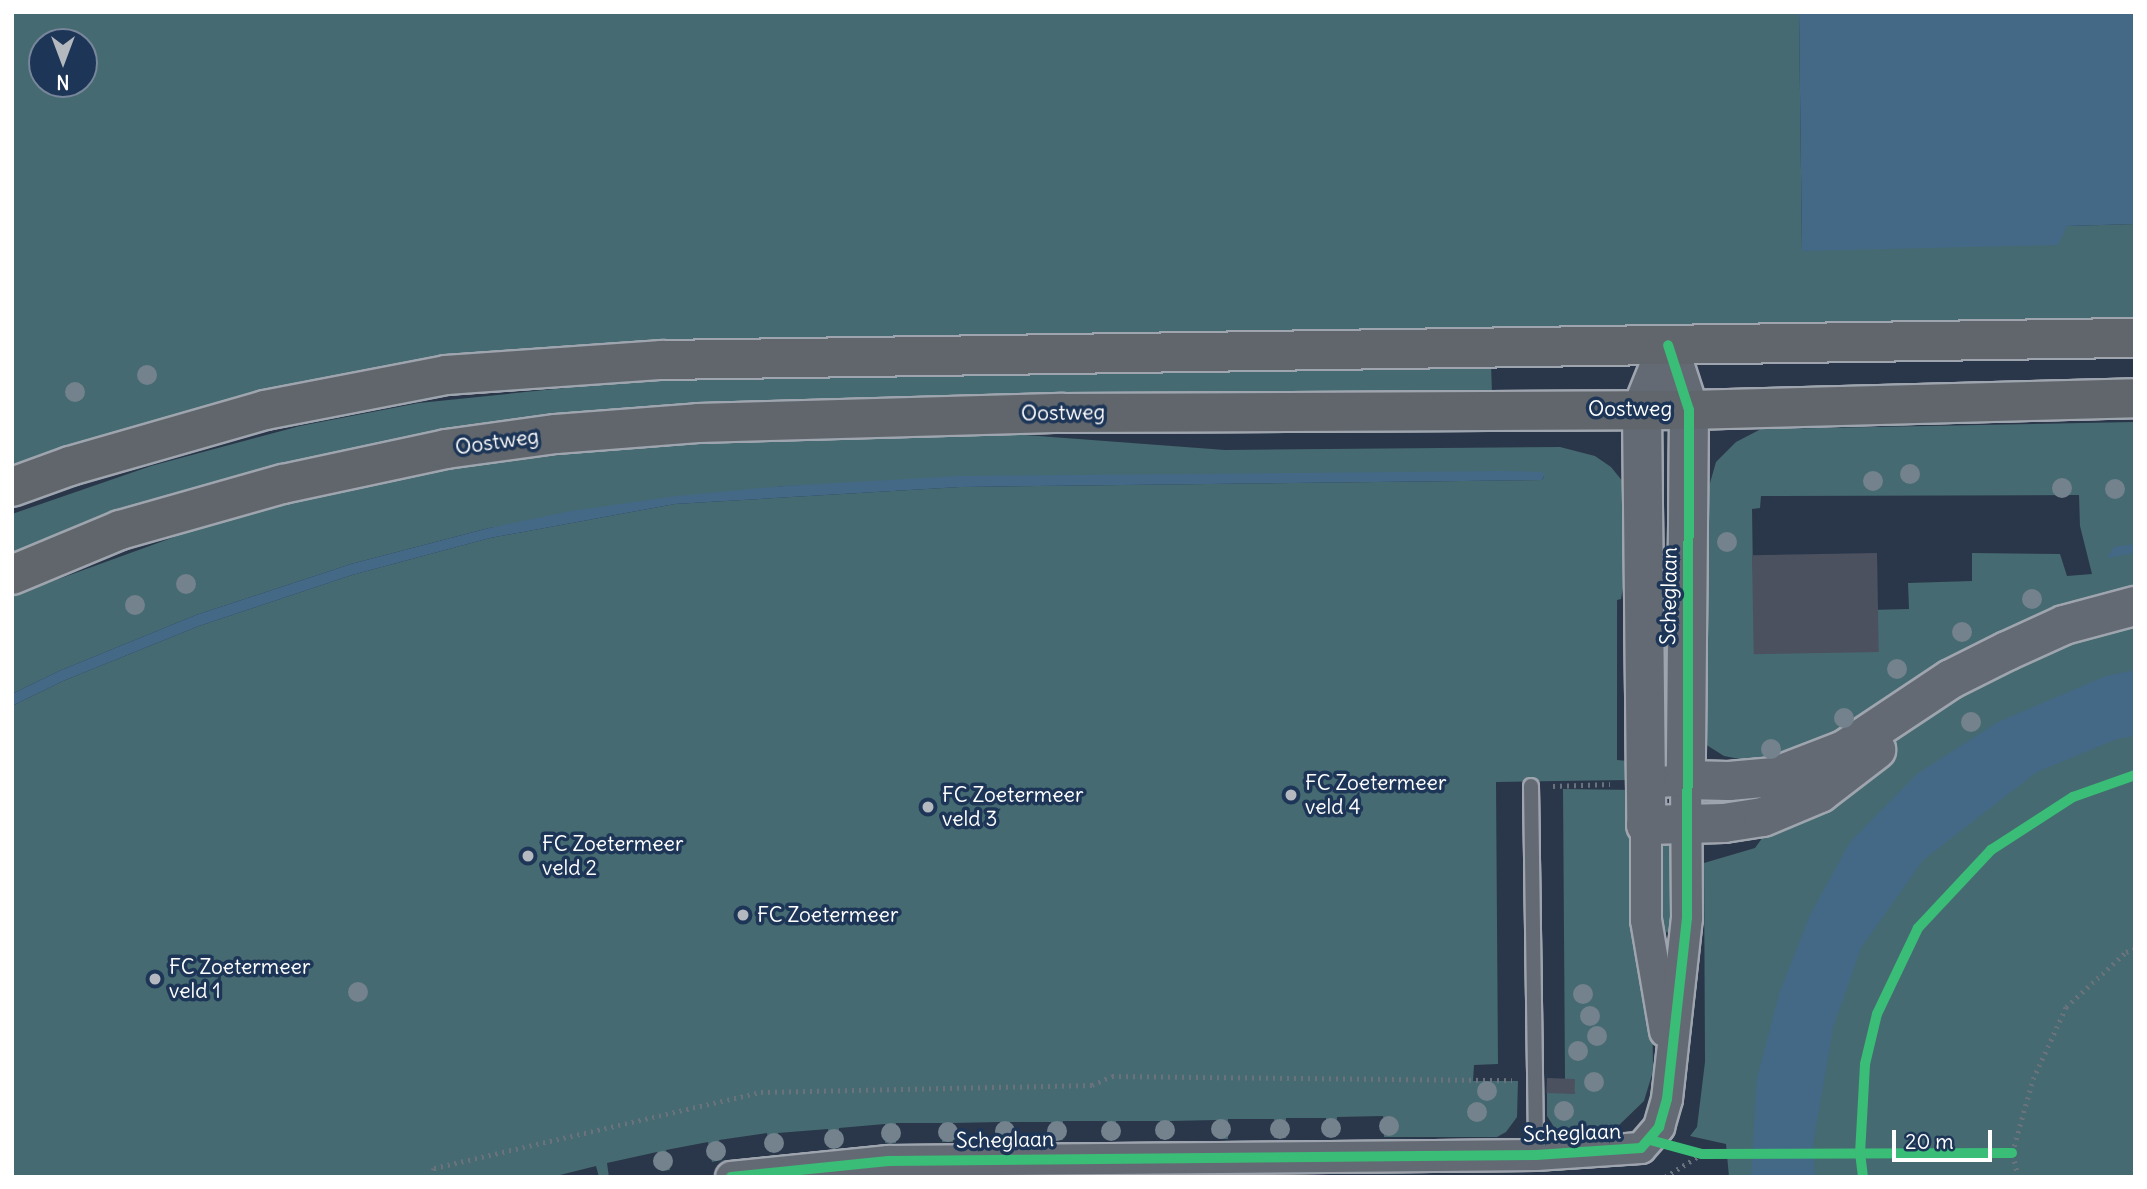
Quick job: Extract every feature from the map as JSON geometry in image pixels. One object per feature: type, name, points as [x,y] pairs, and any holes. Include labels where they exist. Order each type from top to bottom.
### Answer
[{"type":"main road","points":[[12,487],[70,466],[265,410],[446,375],[662,360],[2135,338]]},
{"type":"main road","name":"Oostweg","points":[[12,576],[121,530],[284,484],[446,449],[556,434],[698,423],[1063,413],[1689,410],[2135,398]]},
{"type":"street","name":"Scheglaan","points":[[1668,345],[1642,409],[1646,920],[1671,1066]]},
{"type":"street","name":"Scheglaan","points":[[731,1177],[888,1161],[1536,1155],[1641,1148],[1650,1140],[1665,1111],[1686,918],[1689,410],[1668,345]]},
{"type":"street","points":[[1646,783],[1686,779],[1729,781],[1774,777],[1844,750],[1951,679],[2064,625],[2135,606]]},
{"type":"street","points":[[1646,825],[1686,825],[1763,817],[1820,793],[1868,758],[1951,679]]},
{"type":"lane","points":[[1531,786],[1536,1155]]},
{"type":"path","points":[[1531,786],[1646,783]]},
{"type":"path","points":[[2018,1177],[2012,1153],[2033,1079],[2066,1007],[2126,952],[2135,949]]},
{"type":"path","points":[[431,1177],[434,1168],[761,1092],[1091,1085],[1112,1076],[1534,1080]]},
{"type":"path","points":[[1650,1140],[1708,1154]]},
{"type":"path","points":[[1998,1153],[2012,1153]]},
{"type":"path","points":[[1665,1177],[1708,1154]]},
{"type":"green space","points":[[12,12],[1799,12],[1802,251],[2066,226],[2135,224],[2135,322],[710,341],[12,477]]},
{"type":"green space","points":[[1491,363],[1492,393],[424,436],[307,459],[12,554],[12,514],[151,466],[300,426],[419,403],[652,379]]},
{"type":"green space","points":[[2135,422],[2135,1177],[1729,1177],[1726,1144],[1690,1136],[1697,1127],[1705,1062],[1704,863],[1755,848],[1833,740],[1807,754],[1755,762],[1724,756],[1705,744],[1708,490],[1716,462],[1736,442],[1761,429]],"holes":[[[2079,495],[2080,526],[2092,574],[2067,576],[2060,554],[1972,553],[1972,581],[1908,583],[1909,609],[1869,610],[1753,576],[1752,509],[1760,508],[1761,496]]]},
{"type":"green space","name":"FC Zoetermeer","points":[[1025,435],[1225,450],[1560,447],[1595,456],[1611,467],[1624,483],[1631,543],[1621,599],[1617,600],[1617,760],[1628,761],[1628,780],[1496,782],[1498,1064],[1474,1065],[1473,1081],[1518,1081],[1517,1117],[1506,1132],[1497,1137],[1384,1137],[1383,1116],[1337,1117],[1336,1137],[1326,1137],[1326,1118],[1286,1118],[1286,1138],[1274,1138],[1274,1119],[1228,1119],[1228,1139],[1218,1139],[1218,1120],[1170,1121],[1169,1138],[1160,1139],[1160,1121],[1116,1121],[1116,1139],[1107,1140],[1107,1121],[1063,1121],[1063,1140],[1051,1140],[1051,1122],[1010,1122],[1010,1141],[1000,1141],[1000,1122],[953,1123],[953,1142],[942,1142],[942,1123],[896,1123],[896,1143],[885,1143],[885,1124],[839,1128],[839,1147],[829,1148],[828,1129],[778,1133],[779,1151],[769,1152],[767,1133],[719,1140],[722,1160],[712,1162],[708,1142],[666,1150],[670,1170],[661,1171],[657,1152],[607,1163],[609,1177],[599,1177],[596,1166],[552,1177],[12,1177],[12,706],[63,681],[199,626],[352,575],[490,538],[675,504],[960,487],[1542,480],[1544,476],[784,486],[489,528],[351,564],[196,615],[59,671],[12,694],[12,596],[188,532],[280,505],[442,470],[598,450],[799,437]]},
{"type":"green space","points":[[1657,563],[1671,563],[1671,767],[1662,762]]},
{"type":"green space","points":[[1563,789],[1638,790],[1652,980],[1653,1071],[1644,1101],[1615,1129],[1597,1135],[1576,1137],[1554,1127],[1547,1116],[1547,1093],[1575,1093],[1565,1079]]},
{"type":"green space","points":[[1665,841],[1672,841],[1675,920],[1670,934],[1662,929],[1660,919],[1660,854]]},
{"type":"water","points":[[1799,12],[2135,12],[2135,224],[2067,226],[2058,245],[1802,251]]},
{"type":"water","points":[[1543,472],[1544,476],[1542,480],[960,487],[675,504],[490,538],[352,575],[199,626],[63,681],[12,706],[12,694],[59,671],[196,615],[351,564],[489,528],[571,511],[677,496],[784,486],[959,476]]},
{"type":"water","points":[[2135,544],[2135,553],[2107,558],[2114,547]]},
{"type":"water","points":[[2135,670],[2135,736],[2117,739],[2037,772],[1923,860],[1861,948],[1833,1028],[1813,1145],[1815,1177],[1751,1177],[1757,1078],[1780,991],[1810,915],[1850,842],[1917,774],[1998,722],[2106,676]]},
{"type":"building","points":[[1877,553],[1879,652],[1754,654],[1752,555]]},
{"type":"building","points":[[1547,1078],[1575,1079],[1574,1094],[1546,1093]]},
{"type":"cycle path","points":[[731,1177],[888,1161],[1536,1155],[1641,1148],[1659,1127],[1667,1099],[1687,918],[1689,410],[1668,345]]},
{"type":"cycle path","points":[[1863,1177],[1860,1154],[1865,1064],[1877,1014],[1918,928],[1991,850],[2073,797],[2135,775]]},
{"type":"cycle path","points":[[1650,1140],[1702,1154],[2012,1153]]},
{"type":"place","name":"FC Zoetermeer veld 4","points":[[1291,795]]},
{"type":"place","name":"FC Zoetermeer veld 3","points":[[928,807]]},
{"type":"place","name":"FC Zoetermeer veld 2","points":[[528,856]]},
{"type":"place","name":"FC Zoetermeer","points":[[743,915]]},
{"type":"place","name":"FC Zoetermeer veld 1","points":[[155,979]]}]
